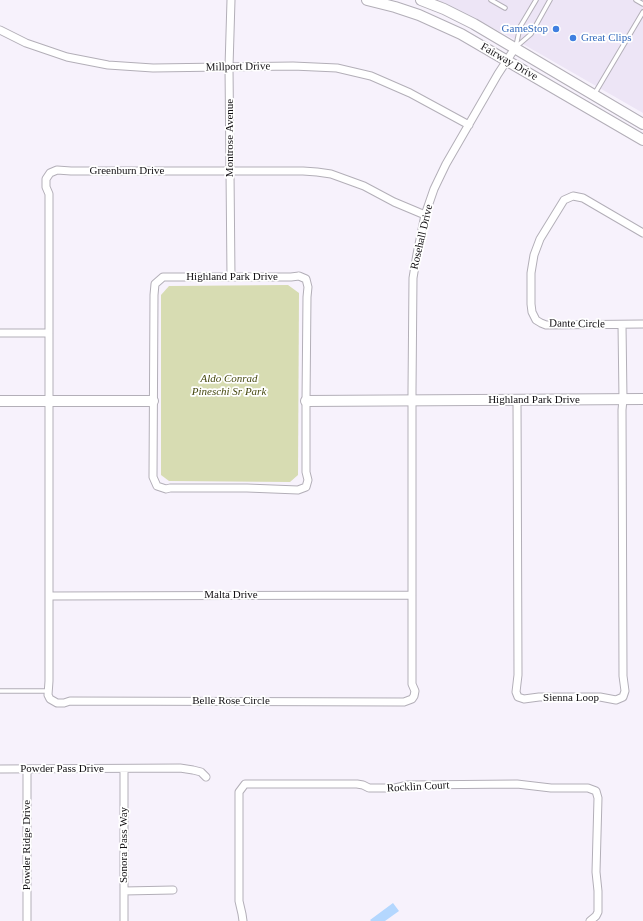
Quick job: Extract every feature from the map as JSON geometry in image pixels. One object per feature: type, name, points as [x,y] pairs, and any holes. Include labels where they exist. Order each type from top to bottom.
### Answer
[{"type":"main road","name":"Fairway Drive","points":[[367,0],[395,7],[433,21],[461,34],[641,138]]},
{"type":"main road","name":"Fairway Drive","points":[[421,0],[456,15],[594,94],[643,124]]},
{"type":"main road","name":"Highland Park Drive","points":[[306,401],[643,399]]},
{"type":"main road","points":[[0,401],[153,401]]},
{"type":"street","name":"Montrose Avenue","points":[[231,0],[229,67],[232,277]]},
{"type":"street","name":"Millport Drive","points":[[0,30],[26,43],[67,57],[108,65],[153,68],[317,66],[337,68],[371,76],[410,93],[469,125]]},
{"type":"street","name":"Rosehall Drive","points":[[412,400],[413,278],[425,214],[443,171],[506,60],[515,48]]},
{"type":"street","name":"Greenburn Drive","points":[[49,400],[49,194],[46,187],[46,179],[50,172],[57,170],[230,172],[303,171],[331,174],[364,186],[394,202],[425,214]]},
{"type":"street","name":"Dante Circle","points":[[643,233],[583,198],[571,196],[561,203],[540,239],[534,255],[531,273],[532,312],[537,321],[541,323],[550,325],[643,324]]},
{"type":"street","name":"Highland Park Drive","points":[[298,276],[306,279],[308,287],[306,401],[306,472],[308,480],[306,487],[298,490],[246,488],[166,489],[157,486],[153,477],[155,284],[163,277],[232,277],[298,276]]},
{"type":"street","points":[[622,324],[623,399]]},
{"type":"street","points":[[0,333],[49,333]]},
{"type":"street","name":"Sienna Loop","points":[[517,400],[518,675],[516,692],[518,697],[524,699],[539,697],[600,697],[616,700],[622,697],[625,691],[622,676],[623,399]]},
{"type":"street","points":[[48,691],[49,400]]},
{"type":"street","name":"Belle Rose Circle","points":[[48,691],[50,699],[56,703],[70,701],[408,701],[414,696],[415,691],[412,684],[412,400]]},
{"type":"street","name":"Malta Drive","points":[[49,596],[412,595]]},
{"type":"street","name":"Powder Pass Drive","points":[[0,769],[180,768],[201,772],[206,777]]},
{"type":"street","name":"Powder Ridge Drive","points":[[27,769],[27,921]]},
{"type":"street","name":"Sonora Pass Way","points":[[124,769],[124,921]]},
{"type":"street","name":"Rocklin Court","points":[[243,921],[239,901],[239,792],[245,784],[357,784],[369,788],[395,788],[408,785],[517,784],[551,788],[588,788],[596,791],[598,798],[596,872],[598,912],[590,921]]},
{"type":"street","points":[[124,891],[173,890]]},
{"type":"lane","points":[[491,0],[504,8]]},
{"type":"lane","points":[[515,48],[520,27],[536,0]]},
{"type":"lane","points":[[515,48],[531,34],[550,0]]},
{"type":"lane","points":[[636,0],[643,4]]},
{"type":"lane","points":[[594,94],[643,12]]},
{"type":"lane","points":[[0,691],[48,691]]},
{"type":"shaded area","points":[[438,0],[643,0],[643,113],[516,40]]},
{"type":"green space","name":"Aldo Conrad Pineschi Sr Park","points":[[288,285],[299,293],[298,475],[290,482],[169,481],[161,475],[161,295],[169,286]]},
{"type":"water","points":[[393,903],[399,911],[385,921],[370,920]]},
{"type":"place","name":"GameStop","points":[[556,29]]},
{"type":"place","name":"Great Clips","points":[[573,38]]}]
